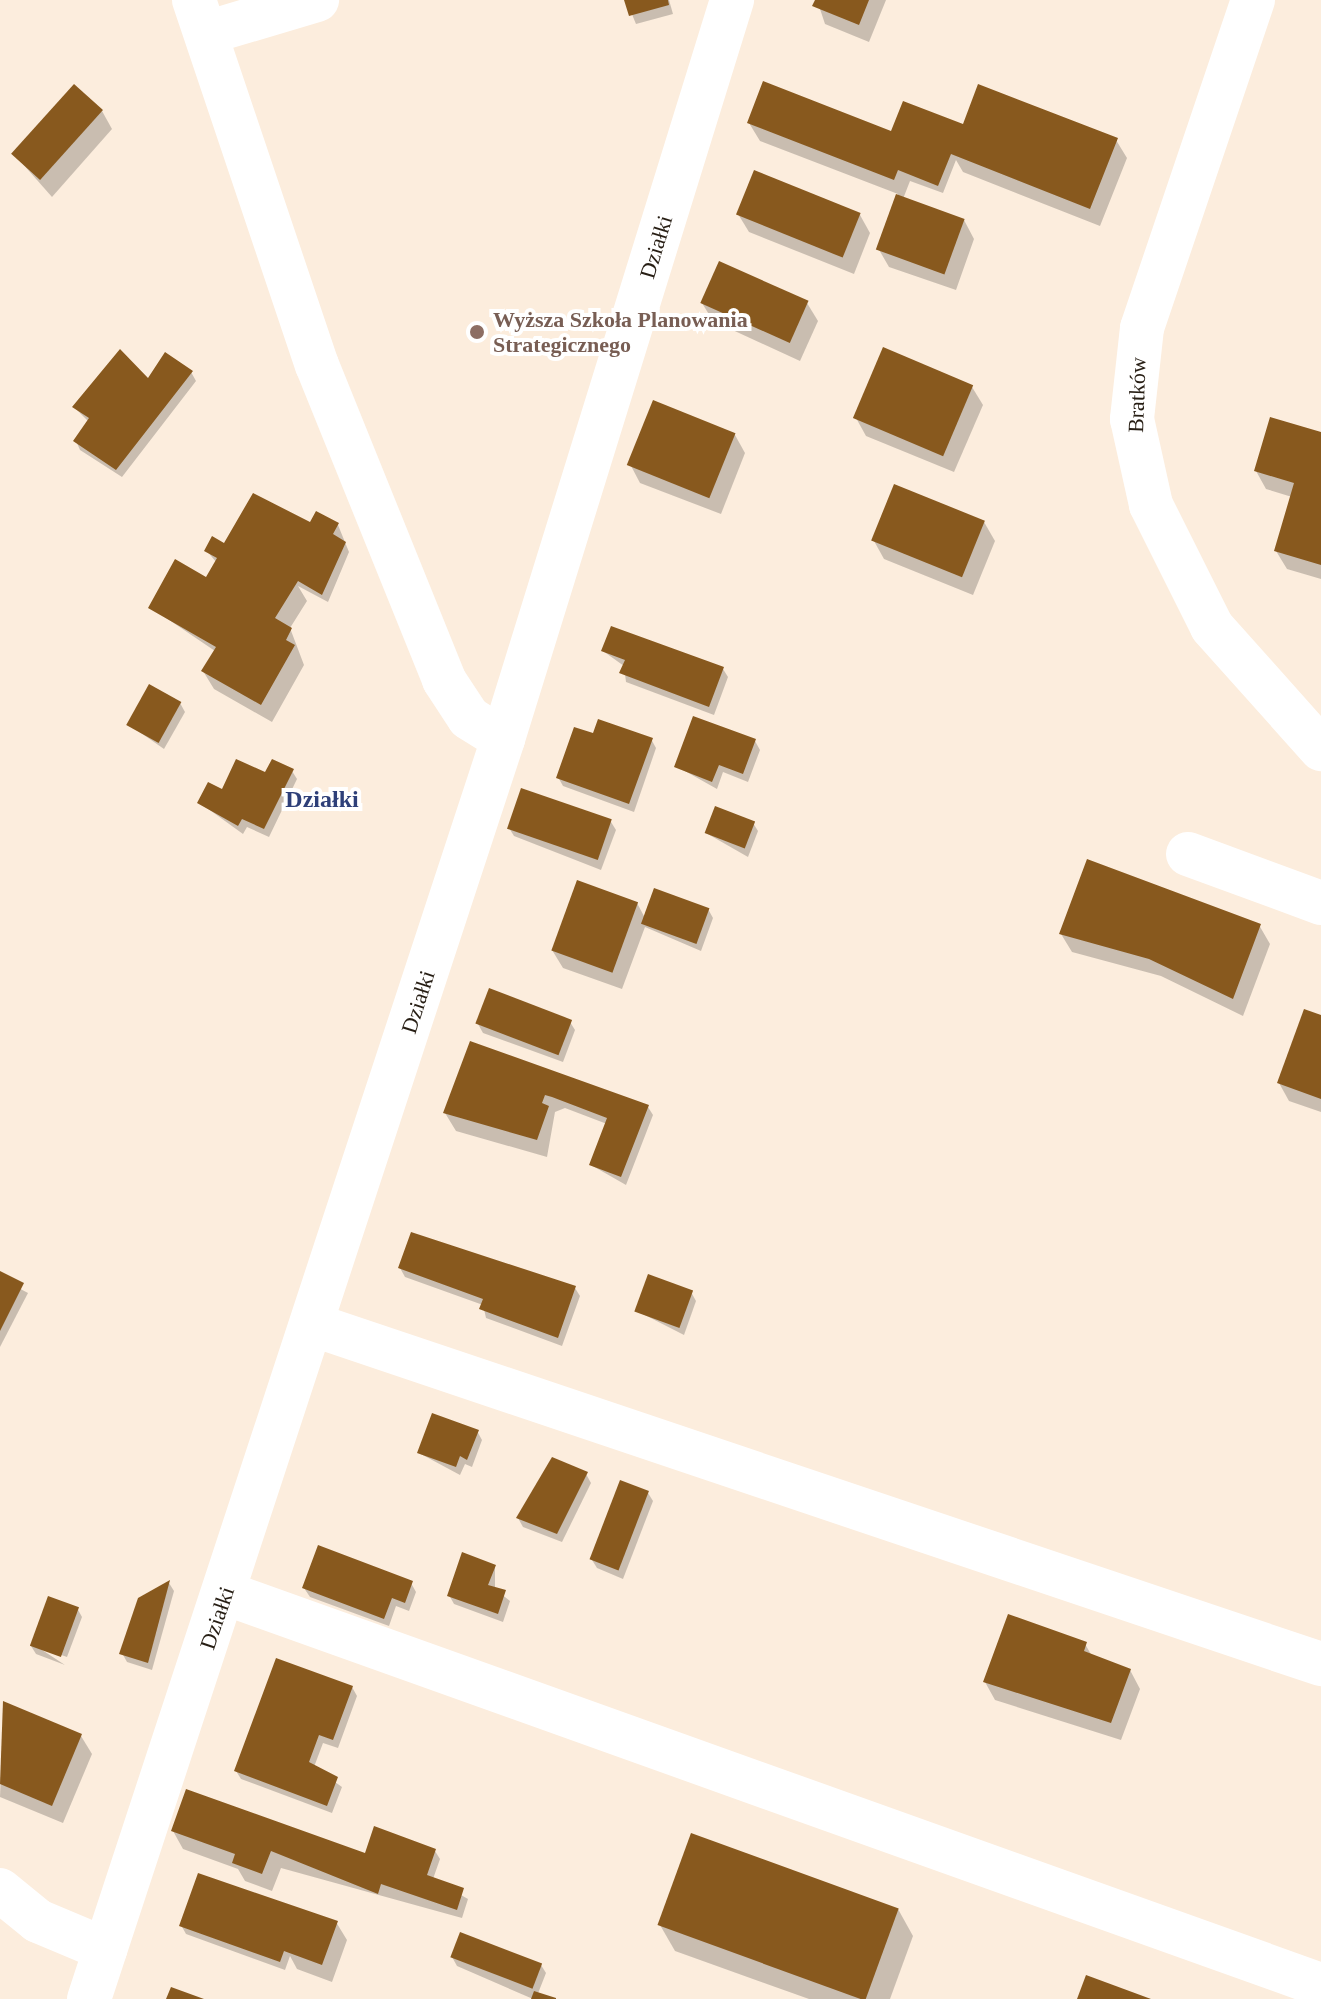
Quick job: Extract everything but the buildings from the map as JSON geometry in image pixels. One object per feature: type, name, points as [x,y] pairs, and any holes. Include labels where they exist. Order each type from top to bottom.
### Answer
[{"type":"street","name":"Działki","points":[[89,1999],[314,1325],[503,739],[732,0]]},
{"type":"street","name":"Bratków","points":[[1253,0],[1142,328],[1132,419],[1151,505],[1212,627],[1321,749]]},
{"type":"street","points":[[301,2],[200,16],[317,365],[444,680],[469,718],[503,739]]},
{"type":"street","points":[[1188,854],[1321,903]]},
{"type":"street","points":[[314,1325],[1321,1664]]},
{"type":"street","points":[[225,1593],[1321,1985]]},
{"type":"street","points":[[0,1890],[38,1921],[105,1949]]},
{"type":"place","name":"Wyższa Szkoła Planowania Strategicznego","points":[[477,332]]},
{"type":"district","name":"Działki","points":[[322,800]]}]
